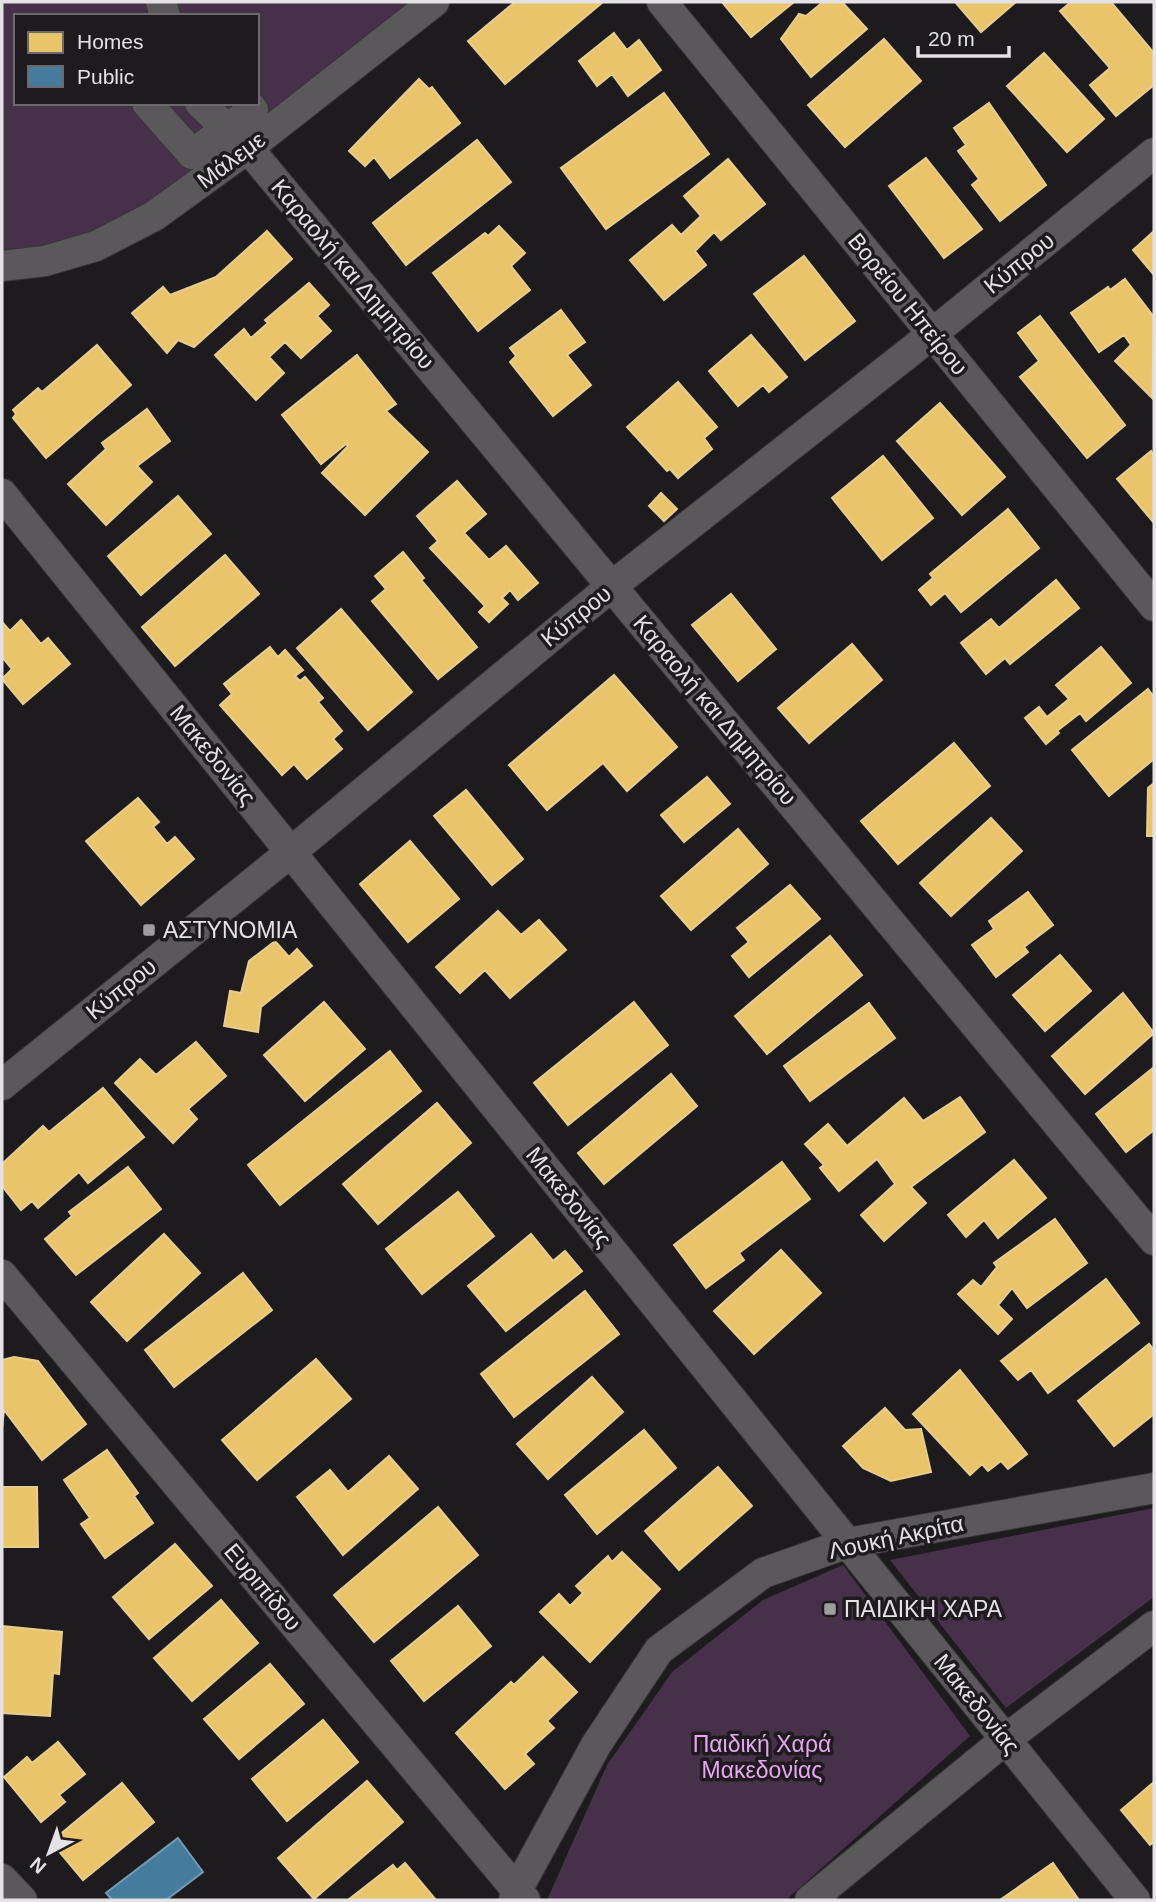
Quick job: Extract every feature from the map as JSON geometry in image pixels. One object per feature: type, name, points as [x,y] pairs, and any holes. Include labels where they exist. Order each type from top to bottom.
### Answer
[{"type":"street","name":"Μάλεμε","points":[[2,266],[45,261],[96,246],[154,216],[238,139],[434,2]]},
{"type":"street","name":"Βορείου Ηπείρου","points":[[662,2],[1154,606]]},
{"type":"street","points":[[149,105],[192,154],[238,139],[253,110],[249,105]]},
{"type":"street","name":"Καραολή και Δημητρίου","points":[[202,105],[238,139],[1154,1240]]},
{"type":"street","name":"Κύπρου","points":[[2,1085],[291,852],[612,586],[933,334],[1154,153]]},
{"type":"street","name":"Μακεδονίας","points":[[2,494],[1135,1900]]},
{"type":"street","name":"Ευριπίδου","points":[[2,1275],[519,1897]]},
{"type":"street","name":"Λουκή Ακρίτα","points":[[519,1897],[596,1745],[659,1650],[763,1573],[848,1543],[1154,1488]]},
{"type":"street","points":[[810,1900],[1006,1739],[1154,1626]]},
{"type":"street","points":[[2,1879],[22,1900]]},
{"type":"green space","points":[[2,2],[415,2],[165,199],[61,250],[2,256]]},
{"type":"green space","points":[[1154,1508],[1154,1597],[1006,1708],[890,1560]]},
{"type":"green space","name":"Παιδική Χαρά Μακεδονίας","points":[[843,1565],[970,1736],[786,1900],[547,1900],[607,1765],[672,1672],[763,1600]]},
{"type":"building: Homes","points":[[515,2],[603,2],[505,84],[468,41]]},
{"type":"building: Homes","points":[[722,2],[794,2],[751,37]]},
{"type":"building: Homes","points":[[823,2],[842,2],[867,29],[811,77],[781,39],[799,14],[806,16]]},
{"type":"building: Homes","points":[[955,2],[1016,2],[981,32]]},
{"type":"building: Homes","points":[[1071,2],[1111,2],[1154,53],[1154,85],[1116,116],[1090,85],[1110,68],[1060,11]]},
{"type":"building: Homes","points":[[614,33],[627,50],[639,40],[661,70],[628,96],[612,74],[597,86],[579,61]]},
{"type":"building: Homes","points":[[884,39],[921,81],[845,147],[808,105]]},
{"type":"building: Homes","points":[[1044,53],[1104,119],[1067,152],[1007,86]]},
{"type":"building: Homes","points":[[419,79],[429,89],[432,87],[460,123],[390,178],[374,157],[365,166],[349,151]]},
{"type":"building: Homes","points":[[664,93],[709,154],[606,229],[561,168]]},
{"type":"building: Homes","points":[[989,103],[1046,185],[1000,221],[972,185],[979,179],[958,151],[966,145],[954,128]]},
{"type":"building: Homes","points":[[477,140],[511,182],[406,265],[373,223]]},
{"type":"building: Homes","points":[[926,158],[982,229],[944,258],[889,186]]},
{"type":"building: Homes","points":[[728,159],[765,204],[721,240],[714,232],[695,251],[706,265],[664,300],[630,260],[672,225],[681,235],[701,216],[684,196]]},
{"type":"building: Homes","points":[[499,226],[525,253],[511,266],[530,290],[478,331],[433,273],[485,233],[488,236]]},
{"type":"building: Homes","points":[[267,231],[292,259],[194,347],[178,340],[167,353],[132,313],[163,287],[170,295],[216,277]]},
{"type":"building: Homes","points":[[1154,231],[1154,275],[1133,250]]},
{"type":"building: Homes","points":[[804,256],[855,321],[805,360],[754,294]]},
{"type":"building: Homes","points":[[1125,279],[1154,317],[1152,398],[1115,361],[1131,345],[1124,335],[1099,352],[1071,313],[1108,287],[1110,290]]},
{"type":"building: Homes","points":[[309,283],[329,305],[317,316],[331,331],[301,358],[285,342],[269,357],[284,373],[256,400],[215,355],[244,329],[251,338],[268,323],[265,320]]},
{"type":"building: Homes","points":[[561,310],[585,342],[567,355],[591,385],[553,416],[510,362],[516,356],[510,348]]},
{"type":"building: Homes","points":[[1040,316],[1125,425],[1087,458],[1020,377],[1039,361],[1018,333]]},
{"type":"building: Homes","points":[[751,335],[787,377],[769,392],[763,385],[738,406],[709,371]]},
{"type":"building: Homes","points":[[97,345],[131,385],[46,458],[13,418],[16,414],[13,410],[38,388],[42,392]]},
{"type":"building: Homes","points":[[357,355],[396,404],[386,411],[428,452],[365,515],[322,473],[348,446],[346,444],[321,464],[282,415]]},
{"type":"building: Homes","points":[[678,382],[717,427],[704,438],[712,449],[678,478],[670,469],[667,471],[627,427]]},
{"type":"building: Homes","points":[[940,403],[1005,477],[962,515],[897,441]]},
{"type":"building: Homes","points":[[147,409],[170,441],[137,466],[152,482],[106,525],[68,484],[106,449],[102,443]]},
{"type":"building: Homes","points":[[1151,451],[1154,456],[1154,523],[1117,479]]},
{"type":"building: Homes","points":[[883,456],[933,518],[882,560],[832,498]]},
{"type":"building: Homes","points":[[457,481],[486,514],[464,533],[489,560],[506,546],[538,583],[518,600],[510,590],[502,598],[508,604],[489,622],[479,612],[485,606],[430,548],[438,541],[417,516]]},
{"type":"building: Homes","points":[[661,493],[677,509],[664,521],[649,506]]},
{"type":"building: Homes","points":[[178,496],[211,534],[141,595],[108,556]]},
{"type":"building: Homes","points":[[1008,509],[1039,548],[961,612],[945,593],[931,605],[919,590],[933,578],[930,574]]},
{"type":"building: Homes","points":[[403,552],[424,578],[421,580],[477,647],[438,679],[372,601],[386,589],[375,576]]},
{"type":"building: Homes","points":[[225,555],[259,594],[175,666],[142,627]]},
{"type":"building: Homes","points":[[1056,580],[1079,608],[1010,664],[1005,658],[986,674],[961,643],[991,619],[999,628]]},
{"type":"building: Homes","points":[[731,594],[776,649],[738,681],[692,625]]},
{"type":"building: Homes","points":[[341,609],[412,692],[368,730],[297,648]]},
{"type":"building: Homes","points":[[21,620],[41,644],[48,638],[70,664],[23,704],[2,679],[12,669],[2,657],[2,622],[10,631]]},
{"type":"building: Homes","points":[[852,644],[882,680],[809,743],[778,708]]},
{"type":"building: Homes","points":[[270,647],[278,657],[285,650],[303,670],[295,676],[300,681],[305,677],[323,698],[318,702],[342,731],[333,739],[342,749],[307,779],[294,764],[282,775],[220,705],[232,694],[224,684]]},
{"type":"building: Homes","points":[[1101,647],[1131,683],[1086,721],[1080,713],[1057,731],[1059,733],[1046,744],[1025,718],[1039,707],[1047,717],[1069,699],[1056,685]]},
{"type":"building: Homes","points":[[614,675],[677,747],[627,791],[603,763],[547,810],[509,765]]},
{"type":"building: Homes","points":[[1148,689],[1154,697],[1154,759],[1109,796],[1072,750]]},
{"type":"building: Homes","points":[[954,743],[990,786],[898,864],[861,821]]},
{"type":"building: Homes","points":[[707,777],[730,804],[684,842],[661,815]]},
{"type":"building: Homes","points":[[1154,783],[1154,836],[1147,836],[1148,788]]},
{"type":"building: Homes","points":[[466,790],[523,859],[492,885],[434,816]]},
{"type":"building: Homes","points":[[138,798],[159,822],[153,827],[167,844],[175,837],[194,859],[141,905],[86,841]]},
{"type":"building: Homes","points":[[991,818],[1022,851],[951,916],[920,883]]},
{"type":"building: Homes","points":[[738,829],[768,864],[691,930],[661,896]]},
{"type":"building: Homes","points":[[410,841],[459,899],[408,942],[360,884]]},
{"type":"building: Homes","points":[[790,885],[820,919],[749,977],[732,956],[749,942],[737,928]]},
{"type":"building: Homes","points":[[1028,892],[1053,925],[1024,947],[1028,952],[996,977],[972,945],[994,929],[989,921]]},
{"type":"building: Homes","points":[[498,911],[521,935],[539,920],[566,950],[510,998],[485,970],[460,993],[436,967]]},
{"type":"building: Homes","points":[[830,936],[862,975],[767,1054],[735,1016]]},
{"type":"building: Homes","points":[[275,941],[289,957],[297,949],[312,966],[261,1007],[258,1032],[224,1026],[230,991],[241,993],[249,961]]},
{"type":"building: Homes","points":[[1060,955],[1091,991],[1045,1031],[1013,995]]},
{"type":"building: Homes","points":[[1123,993],[1154,1033],[1085,1094],[1052,1056]]},
{"type":"building: Homes","points":[[324,1002],[365,1049],[305,1101],[264,1055]]},
{"type":"building: Homes","points":[[634,1002],[668,1045],[568,1125],[534,1083]]},
{"type":"building: Homes","points":[[869,1003],[895,1038],[810,1101],[784,1066]]},
{"type":"building: Homes","points":[[196,1042],[226,1076],[188,1109],[197,1119],[173,1143],[115,1083],[140,1059],[156,1075]]},
{"type":"building: Homes","points":[[390,1051],[421,1091],[280,1205],[248,1165]]},
{"type":"building: Homes","points":[[1154,1067],[1154,1130],[1126,1152],[1096,1114]]},
{"type":"building: Homes","points":[[671,1074],[697,1106],[604,1184],[578,1153]]},
{"type":"building: Homes","points":[[103,1088],[144,1137],[88,1183],[79,1172],[38,1208],[32,1201],[21,1210],[2,1186],[2,1164],[43,1126],[49,1132]]},
{"type":"building: Homes","points":[[960,1097],[985,1132],[911,1187],[926,1203],[884,1241],[861,1215],[895,1184],[877,1159],[839,1191],[820,1168],[824,1165],[805,1144],[828,1124],[847,1146],[904,1098],[923,1121]]},
{"type":"building: Homes","points":[[437,1103],[471,1143],[378,1224],[343,1184]]},
{"type":"building: Homes","points":[[1014,1160],[1046,1198],[998,1238],[984,1220],[966,1237],[948,1215]]},
{"type":"building: Homes","points":[[782,1162],[810,1199],[739,1253],[744,1260],[706,1288],[674,1245]]},
{"type":"building: Homes","points":[[128,1167],[161,1209],[76,1275],[45,1239],[72,1216],[69,1212]]},
{"type":"building: Homes","points":[[458,1192],[494,1236],[422,1294],[386,1249]]},
{"type":"building: Homes","points":[[1055,1219],[1087,1263],[1027,1308],[1012,1288],[998,1305],[1012,1319],[998,1334],[958,1294],[973,1280],[981,1287],[997,1267],[994,1263]]},
{"type":"building: Homes","points":[[164,1234],[200,1273],[127,1341],[91,1302]]},
{"type":"building: Homes","points":[[531,1234],[553,1261],[565,1251],[582,1271],[506,1331],[468,1286]]},
{"type":"building: Homes","points":[[781,1250],[821,1293],[754,1354],[714,1311]]},
{"type":"building: Homes","points":[[243,1273],[272,1310],[174,1387],[145,1350]]},
{"type":"building: Homes","points":[[1106,1279],[1139,1323],[1048,1393],[1031,1370],[1018,1380],[1001,1361]]},
{"type":"building: Homes","points":[[585,1291],[619,1334],[514,1417],[481,1374]]},
{"type":"building: Homes","points":[[1149,1344],[1154,1350],[1154,1414],[1114,1446],[1078,1401]]},
{"type":"building: Homes","points":[[14,1357],[38,1361],[86,1424],[42,1460],[4,1410],[2,1429],[2,1360]]},
{"type":"building: Homes","points":[[316,1359],[351,1399],[257,1480],[222,1440]]},
{"type":"building: Homes","points":[[960,1370],[1027,1454],[1008,1469],[1001,1461],[988,1471],[982,1464],[970,1475],[913,1414]]},
{"type":"building: Homes","points":[[592,1377],[623,1412],[548,1479],[517,1444]]},
{"type":"building: Homes","points":[[885,1408],[905,1430],[921,1429],[931,1472],[891,1481],[863,1468],[843,1446]]},
{"type":"building: Homes","points":[[644,1430],[676,1468],[597,1534],[565,1495]]},
{"type":"building: Homes","points":[[107,1450],[138,1493],[134,1496],[153,1523],[105,1558],[81,1524],[90,1518],[64,1480]]},
{"type":"building: Homes","points":[[389,1456],[418,1489],[343,1555],[297,1497],[330,1470],[348,1492]]},
{"type":"building: Homes","points":[[718,1467],[752,1506],[679,1570],[645,1531]]},
{"type":"building: Homes","points":[[2,1487],[37,1487],[38,1547],[2,1547]]},
{"type":"building: Homes","points":[[438,1507],[478,1555],[374,1642],[334,1595]]},
{"type":"building: Homes","points":[[175,1544],[212,1586],[149,1639],[113,1597]]},
{"type":"building: Homes","points":[[622,1552],[660,1589],[590,1662],[540,1612],[559,1594],[570,1606],[583,1593],[576,1586],[608,1556],[612,1562]]},
{"type":"building: Homes","points":[[221,1600],[258,1643],[192,1701],[154,1658]]},
{"type":"building: Homes","points":[[458,1606],[491,1646],[424,1701],[391,1661]]},
{"type":"building: Homes","points":[[2,1626],[62,1632],[59,1674],[53,1673],[50,1716],[2,1713]]},
{"type":"building: Homes","points":[[543,1657],[577,1692],[547,1721],[554,1728],[525,1754],[534,1764],[505,1789],[456,1733],[511,1682],[514,1685]]},
{"type":"building: Homes","points":[[270,1664],[304,1704],[239,1759],[204,1719]]},
{"type":"building: Homes","points":[[323,1720],[358,1762],[287,1821],[252,1779]]},
{"type":"building: Homes","points":[[58,1742],[85,1774],[59,1795],[65,1802],[41,1822],[4,1777],[27,1757],[32,1763]]},
{"type":"building: Homes","points":[[367,1781],[403,1822],[314,1899],[278,1858]]},
{"type":"building: Homes","points":[[1154,1782],[1154,1842],[1150,1845],[1121,1810]]},
{"type":"building: Homes","points":[[122,1783],[154,1822],[83,1880],[51,1842]]},
{"type":"building: Homes","points":[[405,1863],[436,1900],[348,1900],[393,1865],[397,1870]]},
{"type":"building: Homes","points":[[1053,1863],[1079,1900],[1000,1900]]},
{"type":"building: Public","points":[[178,1838],[203,1872],[166,1900],[112,1900],[106,1893]]},
{"type":"place","name":"ΑΣΤΥΝΟΜΙΑ","points":[[149,930]]},
{"type":"place","name":"ΠΑΙΔΙΚΗ ΧΑΡΑ","points":[[830,1609]]}]
